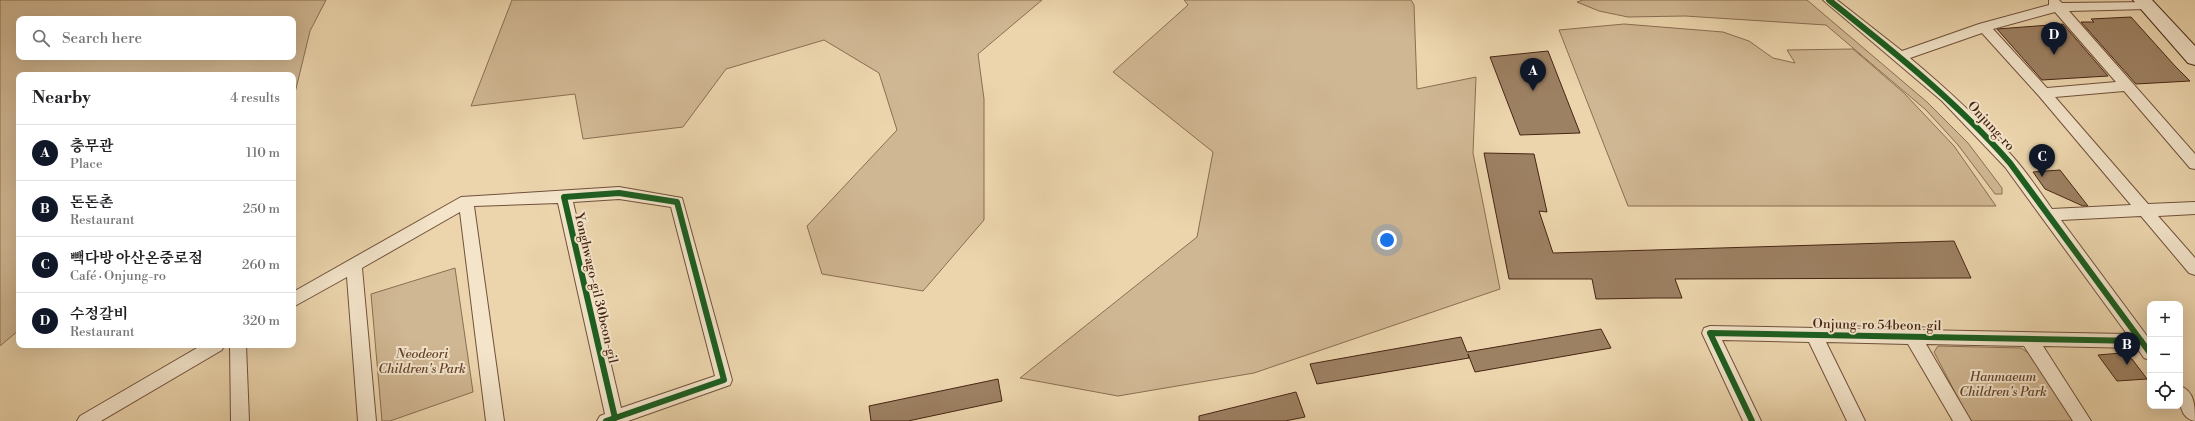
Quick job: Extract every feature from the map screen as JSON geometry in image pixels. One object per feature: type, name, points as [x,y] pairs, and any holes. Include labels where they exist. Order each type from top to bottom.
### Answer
[{"type":"main road","points":[[2145,3],[2195,58]]},
{"type":"street","name":"Onjung-ro","points":[[1829,0],[1944,93],[1985,133],[2010,163],[2146,347]]},
{"type":"street","points":[[1899,57],[2055,3],[2145,3]]},
{"type":"street","points":[[2055,3],[2195,164]]},
{"type":"street","points":[[1984,27],[2044,93],[2195,269]]},
{"type":"street","points":[[2044,93],[2126,86]]},
{"type":"street","name":"Yonghwago-gil 30beon-gil","points":[[296,298],[466,201],[619,193],[677,202],[724,380],[610,419],[564,197]]},
{"type":"street","points":[[466,201],[495,421]]},
{"type":"street","points":[[2049,215],[2195,208]]},
{"type":"street","points":[[354,265],[367,421]]},
{"type":"street","name":"Onjung-ro 54beon-gil","points":[[1752,421],[1710,333],[2029,339],[2146,347]]},
{"type":"street","points":[[1814,335],[1856,421]]},
{"type":"street","points":[[1913,337],[1962,421]]},
{"type":"street","points":[[2029,339],[2082,421]]},
{"type":"street","points":[[86,421],[211,348]]},
{"type":"street","points":[[238,348],[240,421]]},
{"type":"street","points":[[2183,397],[2195,414]]},
{"type":"green space","points":[[0,0],[326,0],[310,31],[296,89],[296,72],[16,72],[16,333],[0,346]]},
{"type":"green space","points":[[512,0],[1042,0],[978,54],[984,99],[984,220],[923,291],[822,274],[807,226],[897,130],[879,73],[824,40],[726,69],[683,127],[583,139],[575,94],[471,106]]},
{"type":"green space","points":[[1184,0],[1411,0],[1414,5],[1417,89],[1476,77],[1473,153],[1500,289],[1254,373],[1118,396],[1020,378],[1197,237],[1213,152],[1113,72],[1188,5]]},
{"type":"green space","points":[[1583,0],[1807,0],[1927,102],[1968,143],[2002,188],[2002,194],[1995,194],[1958,145],[1926,110],[1826,25],[1685,16],[1628,17],[1599,11],[1577,2]]},
{"type":"green space","points":[[1624,24],[1723,32],[1749,41],[1773,58],[1795,63],[1787,50],[1853,49],[1904,93],[1954,146],[1996,206],[1628,206],[1559,30]]},
{"type":"green space","name":"Neodeori Children's Park","points":[[455,268],[473,392],[390,421],[382,421],[371,294]]},
{"type":"green space","name":"Hanmaeum Children's Park","points":[[1938,346],[2021,348],[2031,355],[2073,421],[1970,421],[1934,352]]},
{"type":"building","points":[[2131,17],[2190,81],[2136,84],[2081,22],[2094,22],[2091,19]]},
{"type":"building","points":[[2063,24],[2108,76],[2042,80],[1997,29]]},
{"type":"building","points":[[1548,51],[1580,133],[1520,135],[1490,57]]},
{"type":"building","points":[[1484,153],[1534,154],[1547,212],[1539,211],[1553,253],[1954,241],[1971,278],[1675,279],[1682,298],[1596,299],[1592,279],[1509,279]]},
{"type":"building","points":[[2060,170],[2088,206],[2083,206],[2045,189],[2033,172]]},
{"type":"building","points":[[1601,329],[1611,348],[1475,372],[1468,354],[1469,358],[1317,384],[1310,364],[1461,337],[1467,352]]},
{"type":"building","points":[[2121,353],[2132,359],[2147,379],[2117,381],[2098,355]]},
{"type":"building","points":[[998,379],[1002,401],[908,421],[871,421],[869,406]]},
{"type":"building","points":[[1296,392],[1305,417],[1285,421],[1199,421],[1199,416]]},
{"type":"cycle path","points":[[1829,0],[1924,77],[1947,97],[1990,140],[2010,163],[2147,349]]},
{"type":"cycle path","points":[[606,421],[615,418],[724,380],[677,202],[619,193],[564,197],[615,418]]},
{"type":"cycle path","points":[[1752,421],[1710,333],[2141,341]]},
{"type":"place","name":"수정갈비","points":[[2054,55]]},
{"type":"place","name":"충무관","points":[[1533,91]]},
{"type":"place","name":"빽다방 아산온중로점","points":[[2042,177]]},
{"type":"place","name":"돈돈촌","points":[[2127,365]]}]
